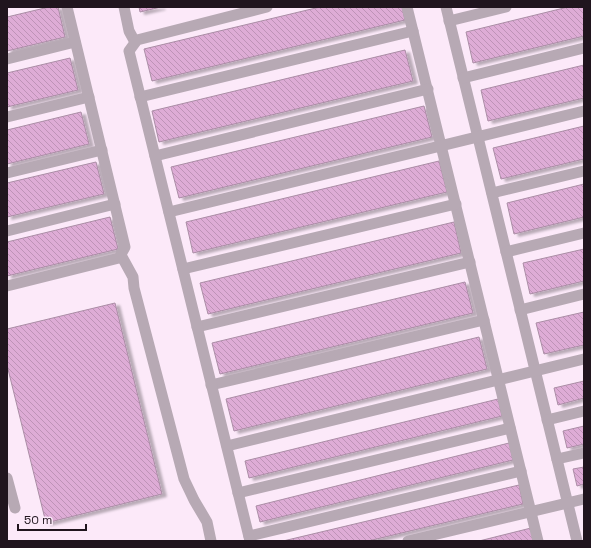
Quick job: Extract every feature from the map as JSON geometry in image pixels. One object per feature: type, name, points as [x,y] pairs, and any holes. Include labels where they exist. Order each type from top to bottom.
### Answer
[{"type":"lane","points":[[7,286],[119,258],[125,247],[67,7]]},
{"type":"lane","points":[[124,7],[129,31],[135,42]]},
{"type":"lane","points":[[266,7],[137,40],[129,52],[249,538],[521,471]]},
{"type":"lane","points":[[407,7],[538,541]]},
{"type":"lane","points":[[446,7],[577,541]]},
{"type":"lane","points":[[449,21],[506,7]]},
{"type":"lane","points":[[140,97],[413,31]]},
{"type":"lane","points":[[7,59],[75,42]]},
{"type":"lane","points":[[463,78],[584,48]]},
{"type":"lane","points":[[155,156],[428,90]]},
{"type":"lane","points":[[7,117],[89,97]]},
{"type":"lane","points":[[169,212],[584,111]]},
{"type":"lane","points":[[7,173],[102,150]]},
{"type":"lane","points":[[492,193],[584,171]]},
{"type":"lane","points":[[7,231],[115,204]]},
{"type":"lane","points":[[183,269],[456,204]]},
{"type":"lane","points":[[506,252],[584,233]]},
{"type":"lane","points":[[120,255],[133,277],[134,288],[184,479],[207,522],[211,541]]},
{"type":"lane","points":[[197,327],[470,262]]},
{"type":"lane","points":[[520,310],[584,294]]},
{"type":"lane","points":[[211,384],[484,320]]},
{"type":"lane","points":[[227,446],[584,359]]},
{"type":"lane","points":[[547,420],[584,411]]},
{"type":"lane","points":[[238,493],[510,428]]},
{"type":"lane","points":[[557,459],[584,453]]},
{"type":"lane","points":[[7,478],[15,508]]},
{"type":"lane","points":[[408,541],[584,499]]},
{"type":"building","points":[[49,7],[58,7],[65,37],[7,51],[7,17]]},
{"type":"building","points":[[139,7],[161,7],[140,12]]},
{"type":"building","points":[[320,7],[402,7],[405,20],[152,81],[144,49]]},
{"type":"building","points":[[568,7],[584,7],[584,36],[473,63],[466,32]]},
{"type":"building","points":[[405,50],[413,81],[159,142],[152,111]]},
{"type":"building","points":[[70,58],[78,90],[7,107],[7,73]]},
{"type":"building","points":[[584,65],[584,98],[488,121],[481,90]]},
{"type":"building","points":[[424,106],[432,137],[179,198],[171,167]]},
{"type":"building","points":[[81,112],[89,144],[7,164],[7,130]]},
{"type":"building","points":[[584,126],[584,159],[501,179],[493,148]]},
{"type":"building","points":[[439,161],[447,192],[193,253],[186,222]]},
{"type":"building","points":[[96,162],[104,194],[7,217],[7,183]]},
{"type":"building","points":[[584,184],[584,217],[514,234],[507,203]]},
{"type":"building","points":[[110,217],[118,249],[7,276],[7,242]]},
{"type":"building","points":[[454,222],[461,253],[208,314],[200,283]]},
{"type":"building","points":[[584,249],[584,281],[530,294],[523,263]]},
{"type":"building","points":[[465,282],[473,313],[220,374],[212,343]]},
{"type":"building","points":[[115,303],[162,494],[46,523],[7,365],[7,329]]},
{"type":"building","points":[[584,312],[584,345],[544,354],[536,323]]},
{"type":"building","points":[[479,337],[487,369],[234,431],[226,399]]},
{"type":"building","points":[[584,381],[584,398],[558,405],[554,388]]},
{"type":"building","points":[[498,399],[502,416],[249,478],[245,461]]},
{"type":"building","points":[[584,426],[584,444],[567,448],[563,431]]},
{"type":"building","points":[[509,443],[513,460],[260,522],[256,506]]},
{"type":"building","points":[[584,467],[584,484],[577,486],[573,469]]},
{"type":"building","points":[[519,485],[523,504],[368,541],[283,541]]},
{"type":"building","points":[[531,528],[534,541],[479,541]]}]
